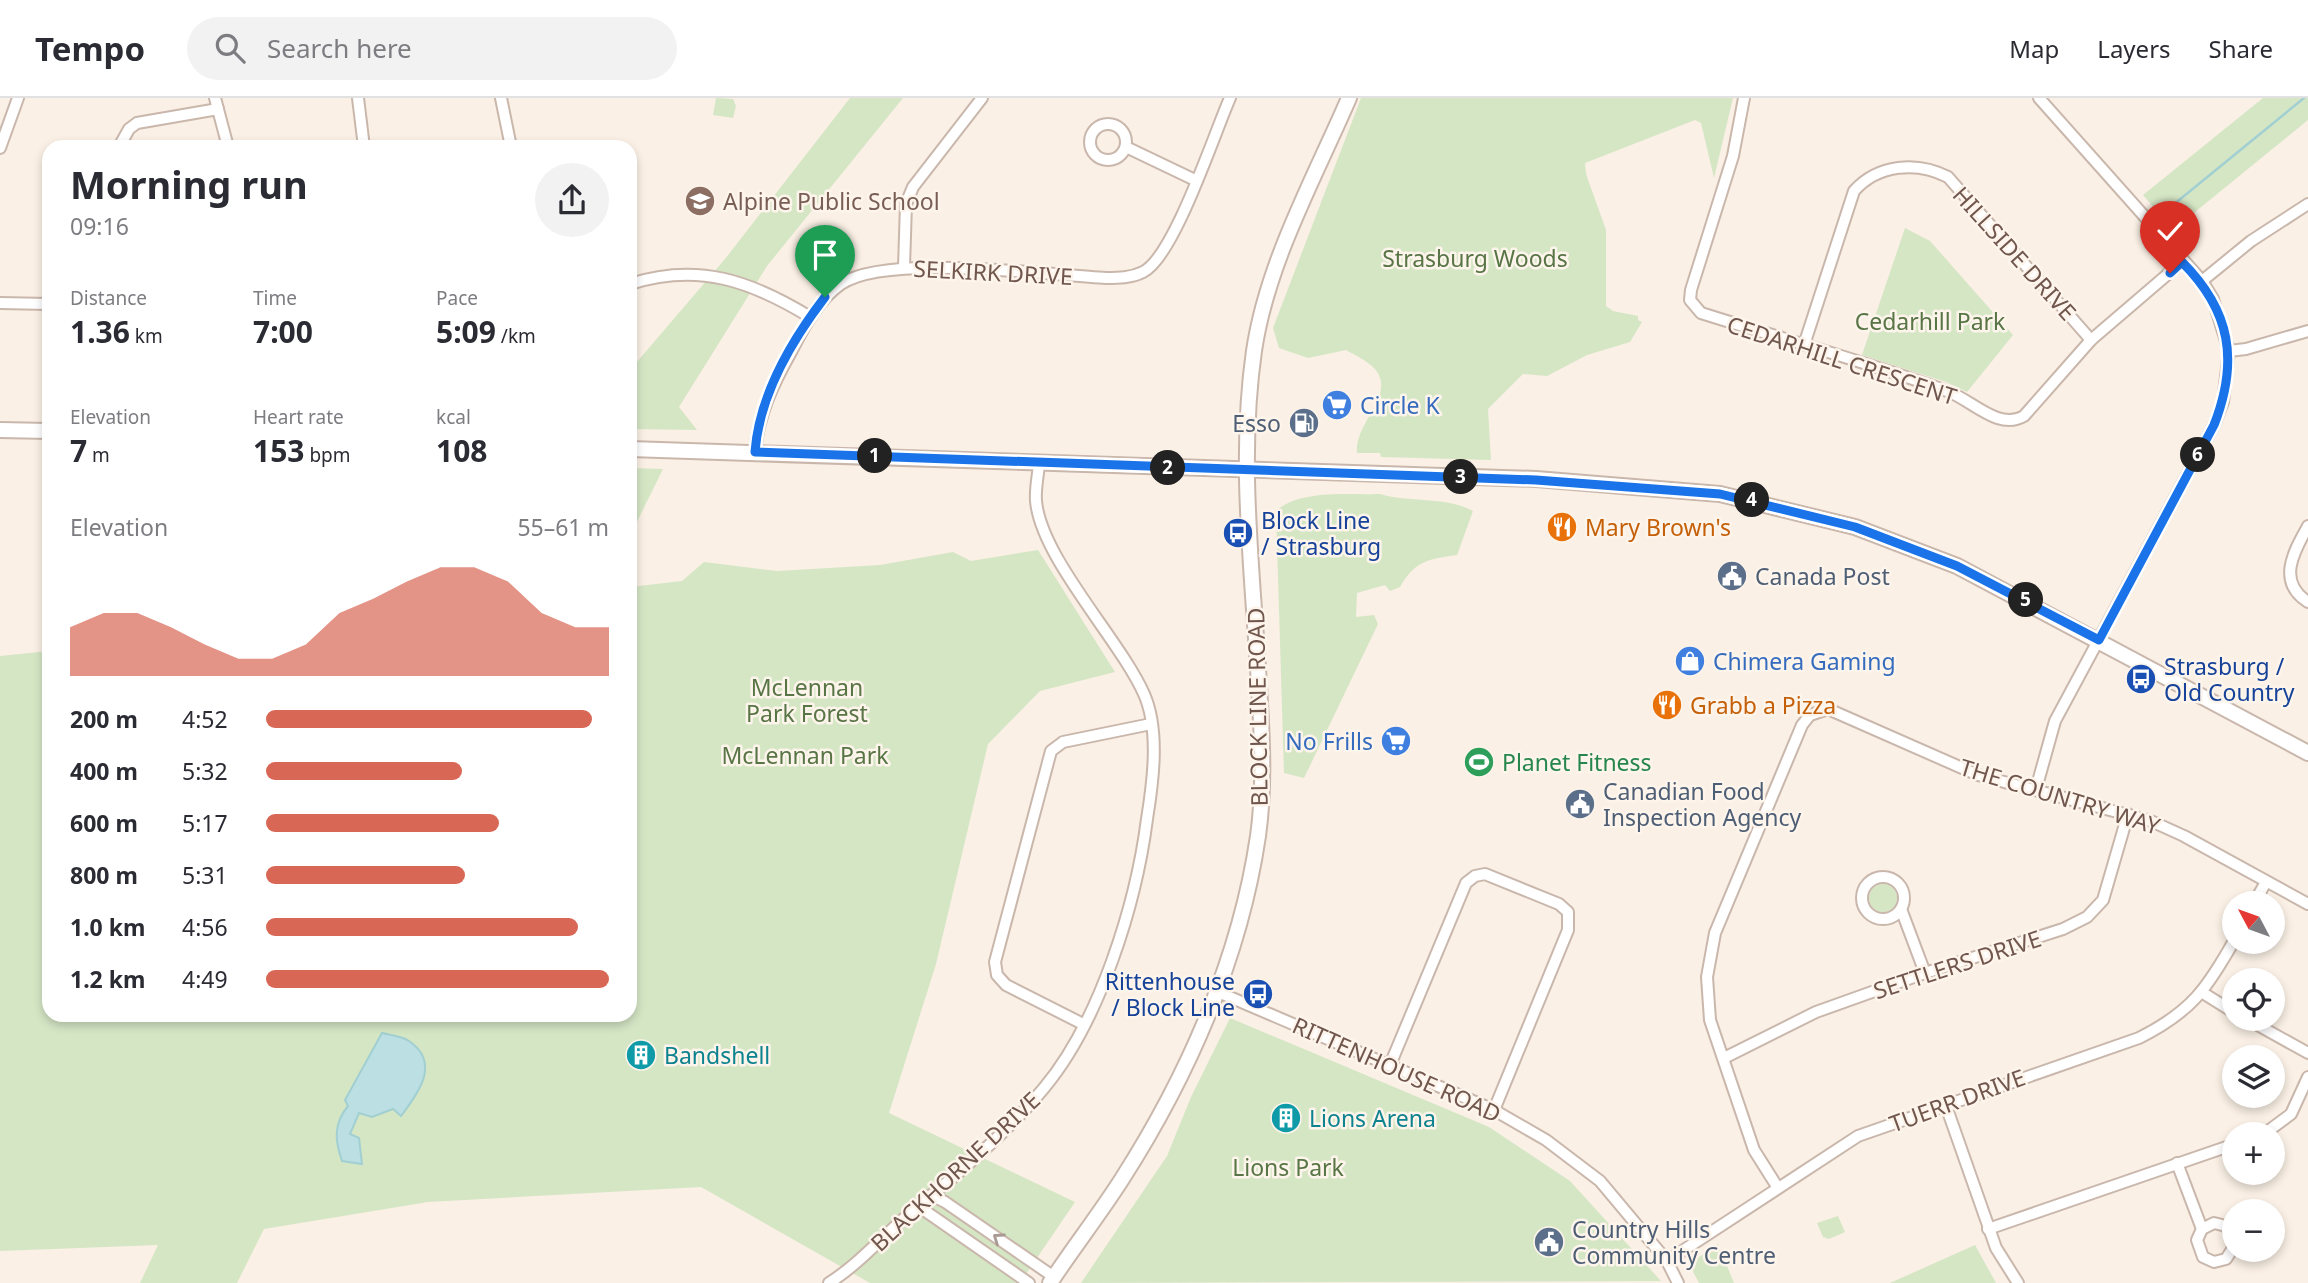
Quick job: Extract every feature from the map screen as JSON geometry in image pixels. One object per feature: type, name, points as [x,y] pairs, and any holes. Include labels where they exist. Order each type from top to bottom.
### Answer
[{"type":"street","points":[[0,148],[18,98]]},
{"type":"street","points":[[358,98],[363,140]]},
{"type":"street","points":[[501,98],[510,140]]},
{"type":"street","points":[[904,267],[906,204],[913,187],[982,98]]},
{"type":"street","name":"SELKIRK DRIVE","points":[[755,452],[766,399],[810,317],[825,297],[842,283],[861,274],[904,267],[1129,277],[1143,272],[1162,254],[1230,98]]},
{"type":"street","name":"BLOCK LINE ROAD","points":[[1052,1280],[1144,1142],[1218,992],[1236,934],[1258,836],[1262,790],[1262,740],[1248,469],[1249,397],[1262,309],[1282,253],[1349,98]]},
{"type":"street","name":"CEDARHILL CRESCENT","points":[[1744,98],[1732,156],[1690,300],[1701,313],[1950,392],[2003,421],[2014,422],[2024,416],[2091,340],[2182,262]]},
{"type":"street","points":[[2036,789],[2056,721],[2214,425],[2223,402],[2229,351],[2222,320],[2202,281],[2182,262],[2039,98]]},
{"type":"street","points":[[123,140],[129,129],[137,123],[216,103],[227,140]]},
{"type":"street","points":[[1126,147],[1195,180]]},
{"type":"street","name":"HILLSIDE DRIVE","points":[[1804,345],[1854,191],[1867,176],[1892,167],[1928,169],[1948,177],[2091,340]]},
{"type":"street","points":[[2202,281],[2251,241],[2308,204]]},
{"type":"street","points":[[637,282],[653,277],[721,277],[748,284],[810,317]]},
{"type":"street","points":[[0,303],[42,304]]},
{"type":"street","points":[[2229,351],[2246,349],[2308,331]]},
{"type":"street","points":[[0,429],[42,431]]},
{"type":"street","points":[[637,449],[1536,480],[1720,494],[1855,527],[1957,566],[2308,753]]},
{"type":"street","name":"BLACKHORNE DRIVE","points":[[829,1283],[931,1195],[1044,1088],[1083,1024],[1111,961],[1141,863],[1151,796],[1151,724],[1145,695],[1056,554],[1042,524],[1036,501],[1039,464]]},
{"type":"street","points":[[2308,526],[2292,556],[2289,577],[2295,590],[2308,602]]},
{"type":"street","name":"THE COUNTRY WAY","points":[[1778,1188],[1754,1150],[1710,1020],[1706,999],[1709,954],[1802,725],[1810,715],[1828,709],[1978,775],[2128,814],[2184,836],[2308,904]]},
{"type":"street","points":[[1083,1024],[1006,985],[997,975],[995,962],[1051,751],[1072,740],[1151,724]]},
{"type":"street","name":"SETTLERS DRIVE","points":[[1724,1058],[1816,1013],[1925,973],[2063,929],[2087,917],[2103,900],[2128,814]]},
{"type":"street","points":[[1390,1065],[1466,883],[1475,876],[1485,874],[1559,904],[1568,912],[1568,930],[1494,1110]]},
{"type":"street","points":[[2261,891],[2266,882]]},
{"type":"street","points":[[1901,909],[1925,973]]},
{"type":"street","name":"TUERR DRIVE","points":[[1667,1261],[1858,1136],[1945,1103],[2139,1038],[2166,1024],[2188,1009],[2203,993],[2226,954]]},
{"type":"street","name":"RITTENHOUSE ROAD","points":[[1218,992],[1494,1110],[1546,1140],[1600,1181],[1667,1261],[1678,1283]]},
{"type":"street","points":[[2203,993],[2222,1005]]},
{"type":"street","points":[[2268,1031],[2308,1053]]},
{"type":"street","points":[[2280,1122],[2291,1114],[2308,1077]]},
{"type":"street","points":[[1945,1103],[1988,1228],[2001,1257],[2018,1283]]},
{"type":"street","points":[[1988,1228],[2222,1148]]},
{"type":"street","points":[[2177,1164],[2202,1229],[2197,1246],[2208,1261],[2222,1259]]},
{"type":"street","points":[[931,1195],[945,1202],[1052,1280]]},
{"type":"street","points":[[918,1206],[1029,1283]]},
{"type":"street","points":[[2202,1229],[2222,1225]]},
{"type":"green space","points":[[716,98],[733,99],[736,106],[733,118],[713,115]]},
{"type":"green space","points":[[850,98],[903,98],[767,266],[679,407],[697,430],[637,429],[637,362],[725,259]]},
{"type":"green space","name":"Strasburg Woods","points":[[1361,98],[1733,98],[1714,178],[1701,123],[1695,120],[1585,163],[1586,174],[1606,230],[1606,306],[1613,311],[1638,316],[1638,320],[1642,322],[1630,342],[1587,355],[1547,376],[1523,374],[1488,409],[1491,460],[1381,457],[1380,453],[1357,453],[1362,430],[1381,388],[1380,378],[1374,368],[1346,350],[1308,358],[1279,348],[1273,328]]},
{"type":"green space","points":[[2263,98],[2308,98],[2308,120],[2173,230],[2143,195]]},
{"type":"green space","name":"Cedarhill Park","points":[[1905,228],[1930,241],[2013,335],[1967,392],[1946,382],[1862,355]]},
{"type":"green space","points":[[637,468],[663,469],[637,522]]},
{"type":"green space","points":[[1380,494],[1451,503],[1473,511],[1457,555],[1423,563],[1411,572],[1400,587],[1390,591],[1385,585],[1357,593],[1356,617],[1374,615],[1378,624],[1304,778],[1284,773],[1276,511],[1286,504],[1311,496]]},
{"type":"green space","name":"McLennan Park","points":[[1038,550],[1115,672],[1040,691],[988,744],[936,964],[889,1113],[1075,1202],[1020,1283],[870,1283],[701,1187],[428,1202],[264,1229],[237,1283],[140,1283],[158,1245],[0,1251],[0,656],[42,652],[42,1022],[637,1022],[637,586],[682,581],[704,562],[777,571],[880,565],[953,552],[971,561]]},
{"type":"green space","points":[[1883,884],[1893,888],[1897,898],[1893,908],[1883,912],[1873,908],[1869,898],[1873,888]]},
{"type":"green space","name":"Lions Park","points":[[1230,1018],[1489,1127],[1570,1181],[1661,1281],[1081,1283],[1167,1156],[1191,1097]]},
{"type":"green space","points":[[1838,1216],[1845,1232],[1829,1239],[1823,1237],[1817,1223]]},
{"type":"green space","points":[[1718,1244],[1734,1283],[1699,1283],[1689,1264]]},
{"type":"green space","points":[[1975,1245],[1996,1283],[1890,1283]]},
{"type":"water","points":[[382,1033],[406,1039],[419,1050],[424,1059],[423,1079],[414,1099],[401,1116],[393,1109],[372,1117],[359,1113],[350,1134],[359,1138],[362,1164],[342,1161],[337,1133],[340,1119],[348,1106],[345,1100]]},
{"type":"waterway","points":[[2173,205],[2304,98]]},
{"type":"place","name":"Alpine Public School","points":[[700,201]]},
{"type":"place","name":"Circle K","points":[[1337,405]]},
{"type":"place","name":"Esso","points":[[1304,423]]},
{"type":"place","name":"Mary Brown's","points":[[1562,527]]},
{"type":"place","name":"Block Line / Strasburg","points":[[1238,533]]},
{"type":"place","name":"Canada Post","points":[[1732,576]]},
{"type":"place","name":"Chimera Gaming","points":[[1690,661]]},
{"type":"place","name":"Strasburg / Old Country","points":[[2141,679]]},
{"type":"place","name":"Grabb a Pizza","points":[[1667,705]]},
{"type":"place","name":"No Frills","points":[[1396,741]]},
{"type":"place","name":"Planet Fitness","points":[[1479,762]]},
{"type":"place","name":"Canadian Food Inspection Agency","points":[[1580,804]]},
{"type":"place","name":"Rittenhouse / Block Line","points":[[1258,994]]},
{"type":"place","name":"Bandshell","points":[[641,1055]]},
{"type":"place","name":"Lions Arena","points":[[1286,1118]]},
{"type":"place","name":"Country Hills Community Centre","points":[[1549,1242]]},
{"type":"route","points":[[825,297],[810,317],[766,399],[756,434],[755,452],[1075,466],[1248,469],[1536,480],[1645,485],[1720,494],[1855,527],[1957,566],[2099,640],[2214,425],[2223,402],[2229,351],[2222,320],[2202,281],[2182,262],[2170,273]]},
{"type":"park label","name":"McLennan Park Forest","points":[[807,700]]}]
